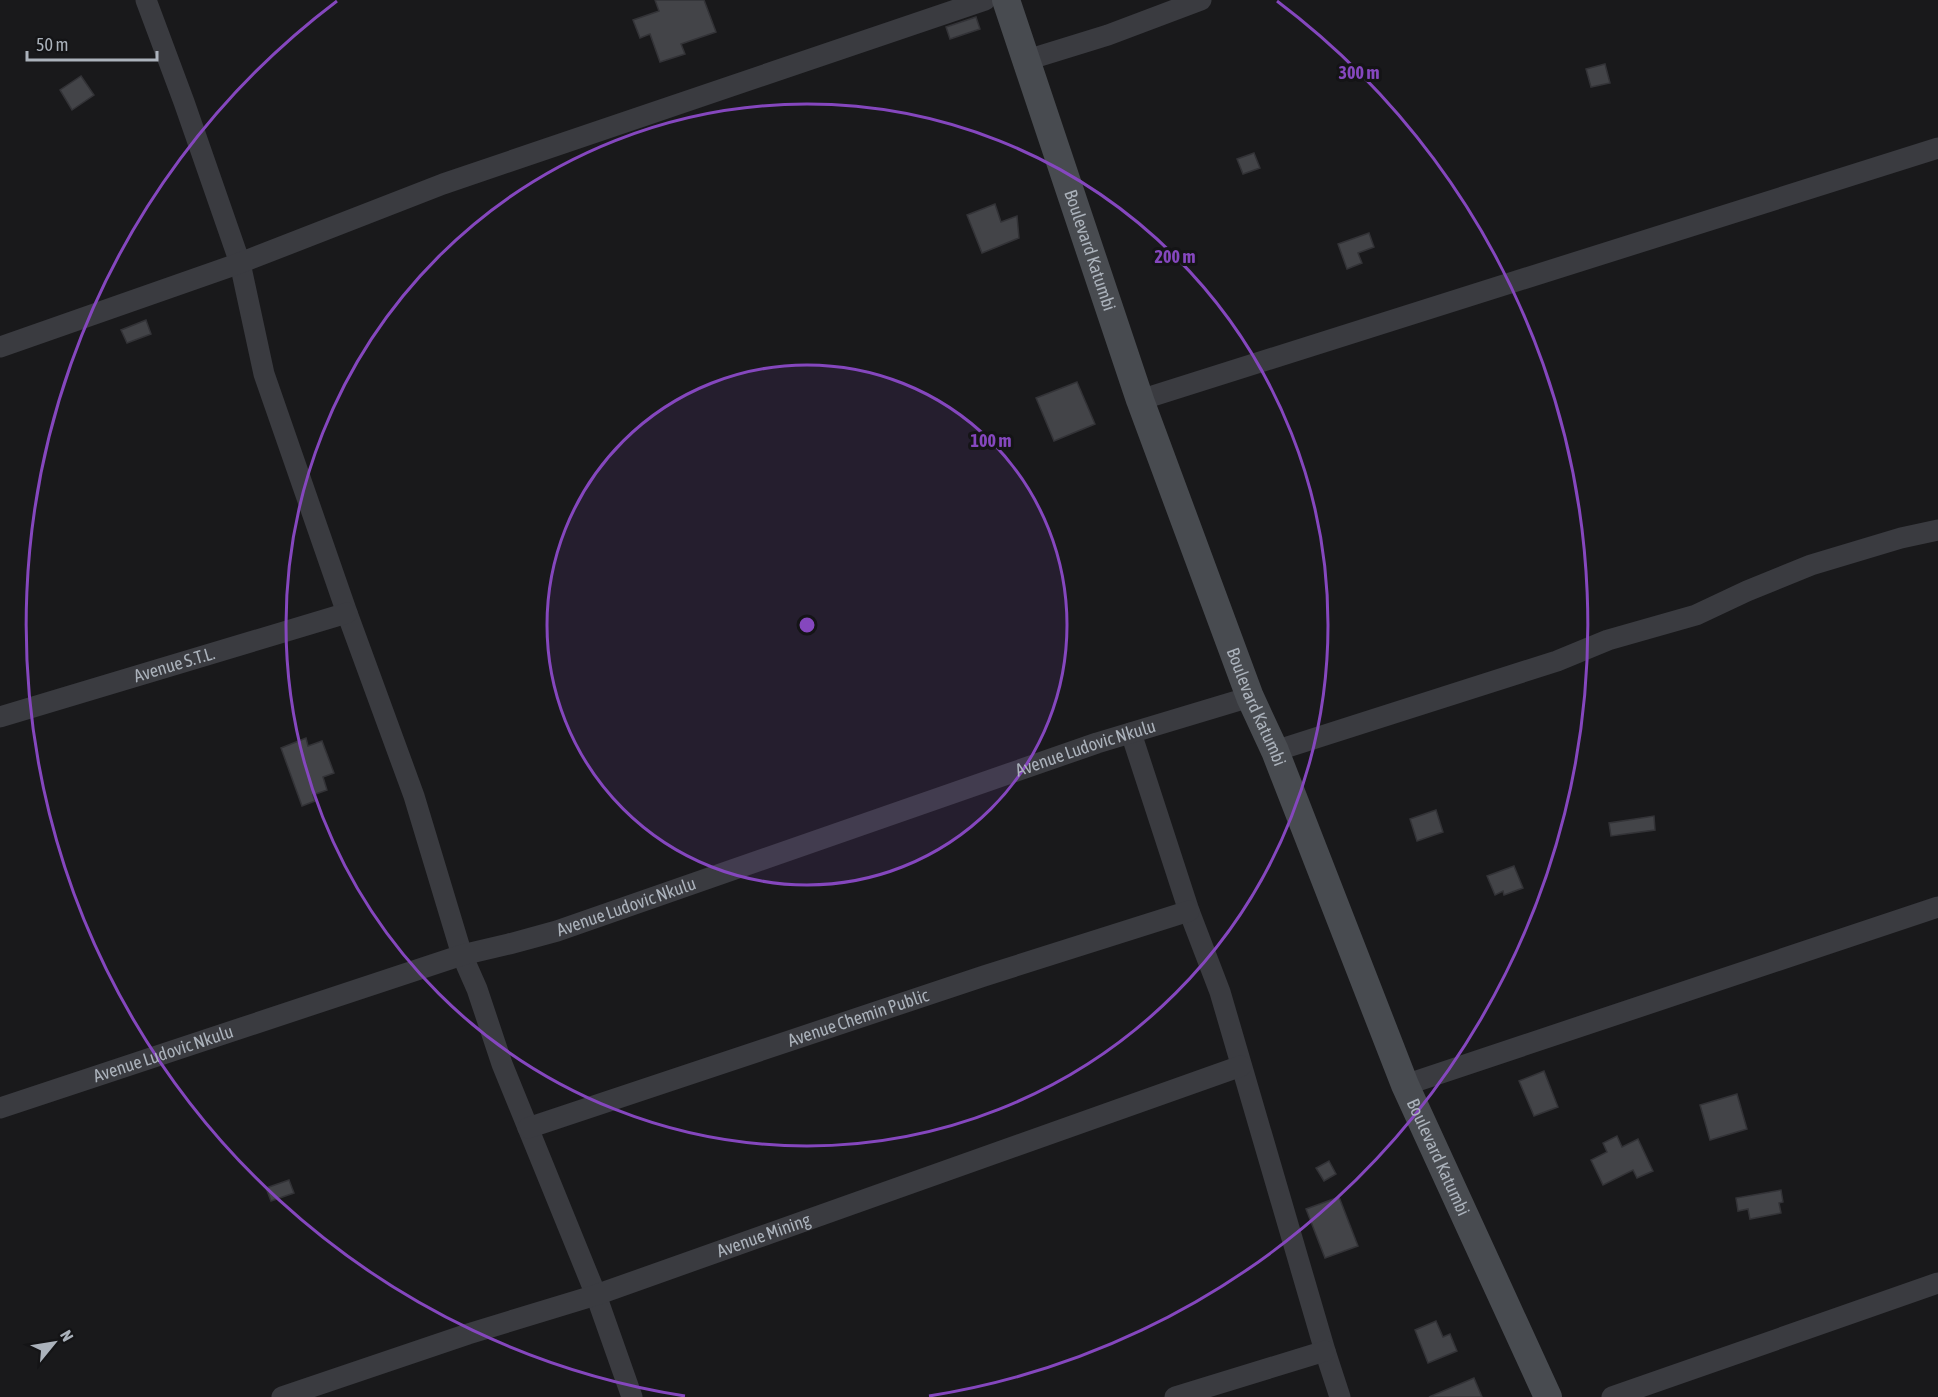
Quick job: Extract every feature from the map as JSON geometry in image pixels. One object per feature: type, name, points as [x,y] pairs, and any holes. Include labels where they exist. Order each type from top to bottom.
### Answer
[{"type":"street","points":[[146,0],[240,263],[264,374],[347,613],[414,796],[462,955],[477,989],[502,1064],[596,1295],[632,1397]]},
{"type":"street","points":[[0,346],[240,263],[443,184],[985,0]]},
{"type":"street","name":"Boulevard Katumbi","points":[[1006,0],[1140,400],[1250,697],[1275,751],[1405,1085],[1548,1397]]},
{"type":"street","points":[[1027,60],[1108,35],[1201,0]]},
{"type":"street","points":[[1140,400],[1938,148]]},
{"type":"street","points":[[1275,751],[1557,661],[1608,640],[1696,615],[1811,565],[1901,538],[1938,530]]},
{"type":"street","name":"Avenue S.T.L.","points":[[0,717],[347,613]]},
{"type":"street","name":"Avenue Ludovic Nkulu","points":[[0,1107],[462,955],[557,931],[1097,743],[1250,697]]},
{"type":"street","points":[[1131,733],[1190,911],[1220,992],[1340,1397]]},
{"type":"street","points":[[1405,1085],[1938,907]]},
{"type":"street","name":"Avenue Chemin Public","points":[[528,1128],[984,975],[1190,911]]},
{"type":"street","name":"Avenue Mining","points":[[282,1397],[468,1334],[596,1295],[1241,1066]]},
{"type":"street","points":[[1612,1397],[1938,1283]]},
{"type":"street","points":[[1175,1397],[1325,1351]]},
{"type":"building","points":[[655,0],[704,0],[716,32],[681,44],[685,54],[660,62],[650,34],[640,38],[633,20],[659,11]]},
{"type":"building","points":[[976,17],[980,29],[950,39],[946,27]]},
{"type":"building","points":[[1605,64],[1610,83],[1591,87],[1586,69]]},
{"type":"building","points":[[81,76],[94,95],[72,110],[60,90]]},
{"type":"building","points":[[1254,153],[1260,168],[1243,174],[1237,159]]},
{"type":"building","points":[[995,204],[1001,222],[1017,216],[1019,238],[982,253],[967,215]]},
{"type":"building","points":[[1369,233],[1374,247],[1358,253],[1362,263],[1347,269],[1338,244]]},
{"type":"building","points":[[146,320],[151,334],[127,343],[121,330]]},
{"type":"building","points":[[1077,382],[1095,424],[1054,441],[1036,398]]},
{"type":"building","points":[[306,738],[308,746],[322,741],[334,773],[323,777],[327,790],[313,795],[315,801],[302,806],[281,748]]},
{"type":"building","points":[[1436,810],[1443,832],[1417,841],[1410,819]]},
{"type":"building","points":[[1654,816],[1655,830],[1611,836],[1609,823]]},
{"type":"building","points":[[1514,866],[1523,888],[1504,895],[1503,891],[1495,895],[1487,876]]},
{"type":"building","points":[[1544,1071],[1558,1107],[1534,1116],[1519,1081]]},
{"type":"building","points":[[1737,1094],[1747,1129],[1710,1140],[1700,1105]]},
{"type":"building","points":[[1617,1136],[1622,1147],[1638,1139],[1653,1171],[1637,1178],[1633,1170],[1603,1185],[1591,1160],[1607,1152],[1603,1143]]},
{"type":"building","points":[[1329,1161],[1336,1174],[1324,1181],[1316,1168]]},
{"type":"building","points":[[289,1180],[294,1193],[271,1201],[266,1188]]},
{"type":"building","points":[[1781,1190],[1783,1202],[1779,1203],[1781,1213],[1750,1219],[1748,1209],[1738,1211],[1736,1198]]},
{"type":"building","points":[[1339,1197],[1358,1246],[1325,1258],[1306,1209]]},
{"type":"building","points":[[1436,1321],[1443,1337],[1450,1334],[1457,1351],[1428,1363],[1415,1330]]},
{"type":"building","points":[[1474,1378],[1482,1397],[1429,1397]]}]
